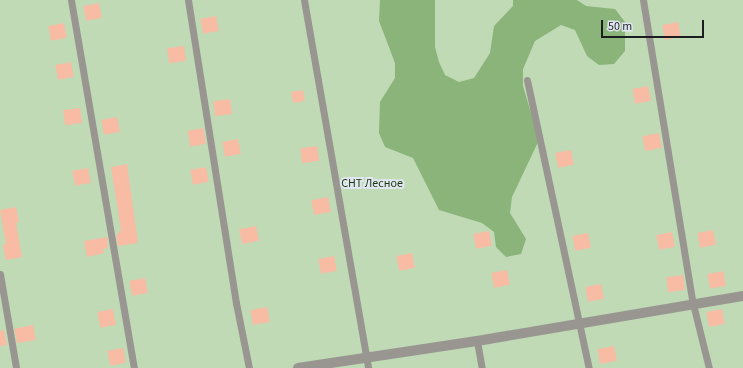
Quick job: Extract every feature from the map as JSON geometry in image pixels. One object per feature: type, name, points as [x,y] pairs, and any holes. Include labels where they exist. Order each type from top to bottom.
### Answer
[{"type":"street","points":[[298,368],[477,341],[743,296]]},
{"type":"lane","points":[[71,0],[134,368]]},
{"type":"lane","points":[[188,0],[236,303],[249,368]]},
{"type":"lane","points":[[304,0],[368,368]]},
{"type":"lane","points":[[643,0],[693,304],[709,368]]},
{"type":"lane","points":[[527,80],[589,368]]},
{"type":"lane","points":[[0,274],[16,368]]},
{"type":"lane","points":[[477,341],[482,368]]},
{"type":"green space","name":"СНТ Лесное","points":[[0,0],[743,0],[743,368],[0,368]]},
{"type":"green space","points":[[380,0],[435,0],[435,47],[439,62],[445,75],[459,82],[474,78],[490,53],[494,26],[513,6],[513,0],[577,0],[586,6],[615,9],[625,22],[625,51],[614,64],[599,65],[587,56],[575,30],[561,25],[535,41],[523,69],[523,86],[539,140],[512,197],[510,213],[526,239],[521,254],[506,257],[496,247],[494,232],[482,223],[439,210],[413,158],[385,147],[379,133],[380,102],[395,78],[395,63],[379,21]]},
{"type":"building","points":[[99,3],[102,18],[86,21],[83,6]]},
{"type":"building","points":[[216,16],[219,31],[203,34],[200,19]]},
{"type":"building","points":[[678,22],[681,37],[665,40],[662,25]]},
{"type":"building","points":[[64,23],[67,38],[51,41],[48,26]]},
{"type":"building","points":[[184,46],[186,61],[169,63],[167,48]]},
{"type":"building","points":[[71,62],[74,77],[58,80],[55,65]]},
{"type":"building","points":[[648,86],[651,101],[635,104],[632,89]]},
{"type":"building","points":[[303,90],[305,101],[293,103],[291,92]]},
{"type":"building","points":[[230,99],[232,114],[215,116],[213,101]]},
{"type":"building","points":[[80,108],[82,123],[65,125],[63,110]]},
{"type":"building","points":[[117,117],[120,132],[104,135],[101,120]]},
{"type":"building","points":[[203,128],[206,144],[190,147],[187,131]]},
{"type":"building","points":[[659,133],[662,148],[645,151],[642,136]]},
{"type":"building","points":[[238,139],[241,154],[225,157],[222,142]]},
{"type":"building","points":[[317,146],[319,161],[302,163],[300,148]]},
{"type":"building","points":[[571,150],[574,165],[558,168],[555,153]]},
{"type":"building","points":[[127,164],[138,243],[118,246],[116,236],[121,230],[111,167]]},
{"type":"building","points":[[206,167],[209,182],[193,185],[190,170]]},
{"type":"building","points":[[88,168],[91,183],[75,186],[72,171]]},
{"type":"building","points":[[328,197],[331,212],[314,215],[311,200]]},
{"type":"building","points":[[16,207],[19,222],[16,223],[22,257],[6,260],[3,245],[6,244],[0,210]]},
{"type":"building","points":[[256,226],[259,241],[242,244],[239,229]]},
{"type":"building","points":[[713,230],[716,245],[700,248],[697,233]]},
{"type":"building","points":[[489,231],[492,246],[476,249],[473,234]]},
{"type":"building","points":[[672,232],[675,247],[659,250],[656,235]]},
{"type":"building","points":[[588,233],[591,248],[575,251],[572,236]]},
{"type":"building","points":[[107,237],[108,248],[103,249],[104,253],[87,257],[84,241]]},
{"type":"building","points":[[412,253],[415,268],[399,271],[396,256]]},
{"type":"building","points":[[334,256],[337,271],[321,274],[318,259]]},
{"type":"building","points":[[507,270],[510,285],[494,288],[491,273]]},
{"type":"building","points":[[723,271],[726,286],[710,289],[707,274]]},
{"type":"building","points":[[683,275],[685,290],[668,292],[666,277]]},
{"type":"building","points":[[145,278],[148,293],[132,296],[129,281]]},
{"type":"building","points":[[601,284],[604,299],[588,302],[585,287]]},
{"type":"building","points":[[267,307],[270,322],[253,325],[250,310]]},
{"type":"building","points":[[113,309],[116,325],[100,328],[97,312]]},
{"type":"building","points":[[722,309],[725,324],[709,327],[706,312]]},
{"type":"building","points":[[33,325],[36,340],[17,343],[14,329]]},
{"type":"building","points":[[4,330],[7,345],[0,346],[0,331]]},
{"type":"building","points":[[614,346],[617,361],[600,364],[597,349]]},
{"type":"building","points":[[123,348],[126,363],[110,366],[107,351]]}]
